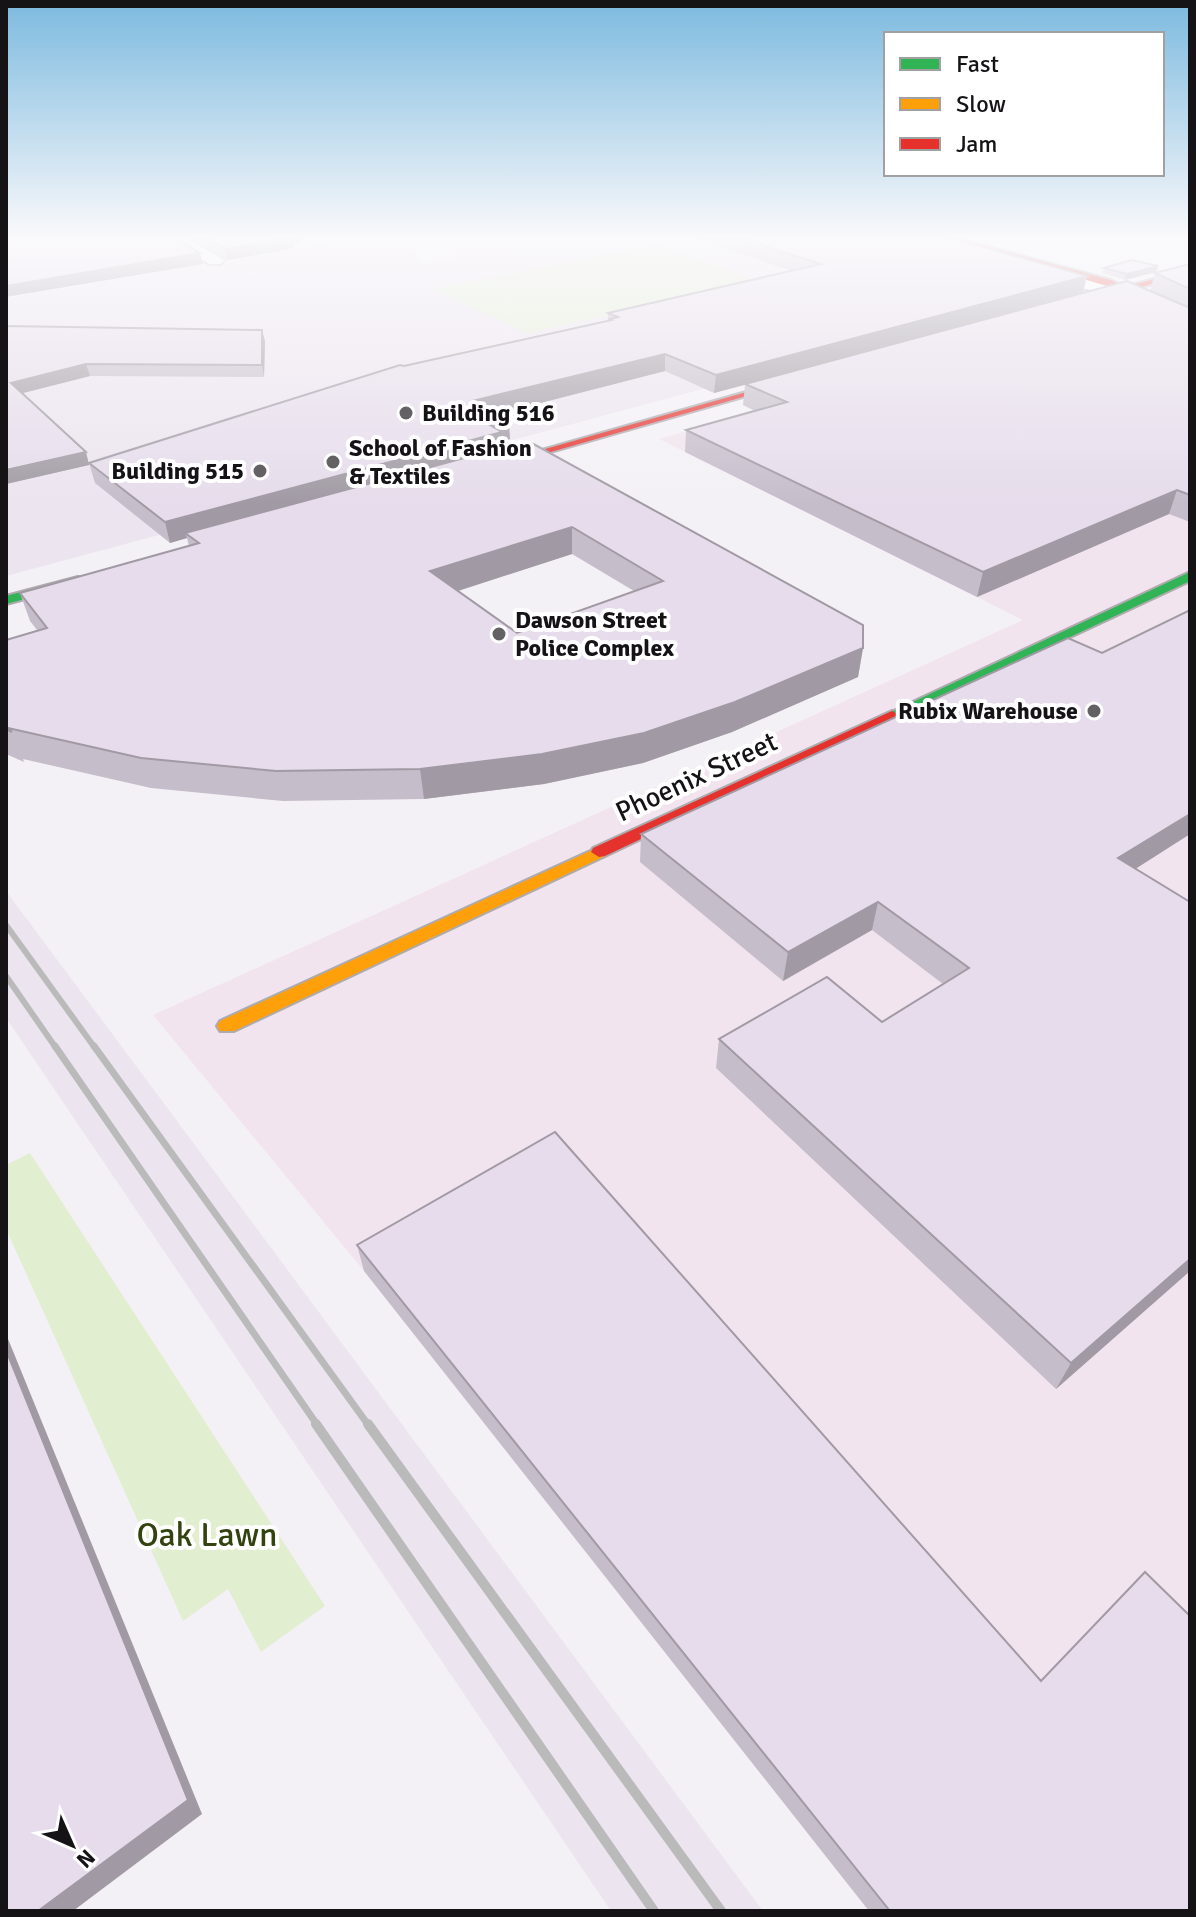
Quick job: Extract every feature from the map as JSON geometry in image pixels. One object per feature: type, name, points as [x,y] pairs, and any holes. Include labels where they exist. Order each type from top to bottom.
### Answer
[{"type":"street","points":[[464,473],[825,373]]},
{"type":"street","points":[[8,600],[96,576]]},
{"type":"street","name":"Phoenix Street","points":[[227,1026],[1190,576]]},
{"type":"shaded area","points":[[6,325],[939,325],[6,576]]},
{"type":"shaded area","points":[[1053,325],[1190,325],[1190,1911],[869,1911],[364,1271],[153,1015],[1023,620],[659,439]]},
{"type":"shaded area","points":[[6,891],[763,1911],[611,1911],[6,1018]]},
{"type":"green space","points":[[512,325],[562,325],[528,333]]},
{"type":"green space","name":"Oak Lawn","points":[[30,1153],[325,1606],[261,1652],[228,1589],[183,1621],[6,1229],[6,1165]]},
{"type":"building","points":[[587,325],[902,325],[716,375],[665,354],[472,401],[509,420],[490,425],[502,432],[165,522],[89,463],[404,366]]},
{"type":"building","points":[[962,325],[1190,325],[1190,495],[1177,490],[983,572],[686,430],[787,402],[745,384]]},
{"type":"building","points":[[6,326],[262,330],[262,365],[86,364],[11,383],[86,452],[6,470]]},
{"type":"building","points":[[528,441],[863,625],[863,648],[735,702],[644,733],[542,754],[420,769],[276,771],[141,758],[6,729],[6,640],[47,628],[20,593],[199,543],[185,533]],"holes":[[[572,527],[663,581],[517,633],[430,571]]]},
{"type":"building","points":[[1190,610],[1190,814],[1118,858],[1190,902],[1190,1259],[1071,1363],[719,1039],[827,977],[882,1022],[969,968],[878,902],[788,952],[641,834],[1068,638],[1102,653]]},
{"type":"building","points":[[555,1132],[1041,1681],[1145,1572],[1190,1616],[1190,1911],[890,1911],[357,1245]]},
{"type":"building","points":[[6,1350],[188,1800],[38,1911],[6,1911]]},
{"type":"railway","points":[[6,925],[95,1048]]},
{"type":"railway","points":[[6,976],[56,1048]]},
{"type":"railway","points":[[55,1046],[318,1426]]},
{"type":"railway","points":[[94,1046],[369,1426]]},
{"type":"railway","points":[[316,1424],[654,1911]]},
{"type":"railway","points":[[368,1424],[721,1911]]},
{"type":"traffic: fast","points":[[892,715],[1190,576]]},
{"type":"traffic: fast","points":[[6,600],[78,581]]},
{"type":"traffic: slow","points":[[227,1026],[599,852]]},
{"type":"traffic: jam","points":[[487,467],[802,379]]},
{"type":"traffic: jam","points":[[599,852],[892,715]]},
{"type":"place","name":"Building 516","points":[[406,413]]},
{"type":"place","name":"School of Fashion & Textiles","points":[[333,462]]},
{"type":"place","name":"Building 515","points":[[260,471]]},
{"type":"place","name":"Dawson Street Police Complex","points":[[499,634]]},
{"type":"place","name":"Rubix Warehouse","points":[[1094,711]]}]
